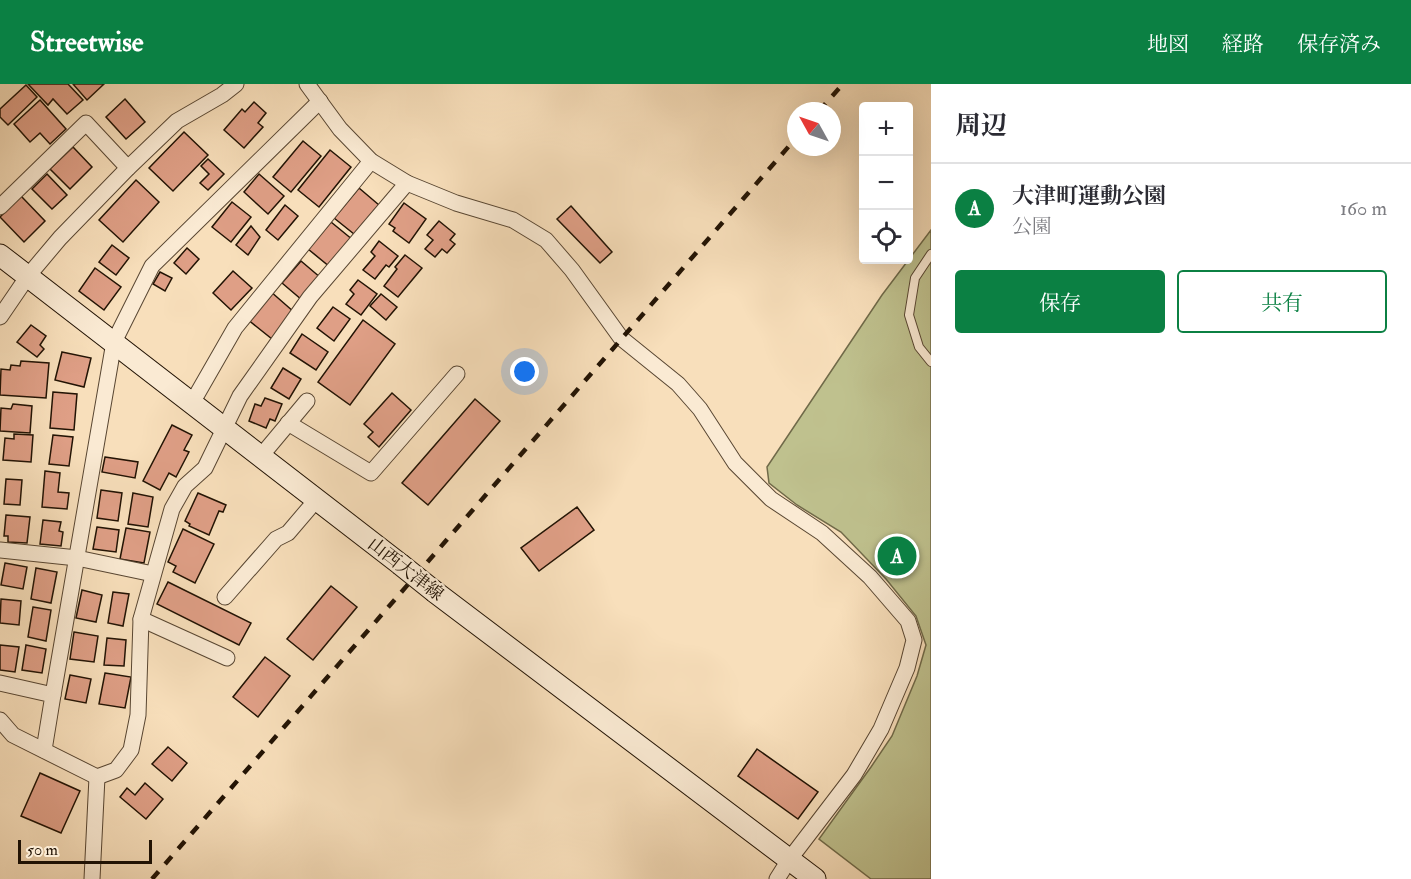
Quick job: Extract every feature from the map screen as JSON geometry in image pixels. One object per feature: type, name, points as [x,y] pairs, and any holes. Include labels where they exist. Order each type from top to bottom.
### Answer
[{"type":"main road","name":"山西大津線","points":[[0,255],[435,592],[815,879]]},
{"type":"street","points":[[0,317],[28,276],[60,238],[128,168],[177,121],[222,95],[236,84]]},
{"type":"street","points":[[308,84],[339,129],[371,161],[407,183],[456,203],[513,220],[546,240],[572,270],[621,338],[678,384],[700,409],[735,463],[771,499],[822,533],[870,577],[908,621],[914,640],[912,650],[907,668],[881,729],[854,775],[777,879]]},
{"type":"street","points":[[44,750],[114,342],[152,266],[320,101]]},
{"type":"street","points":[[0,207],[86,123],[128,168]]},
{"type":"street","points":[[192,403],[235,328],[371,161]]},
{"type":"street","points":[[0,720],[13,735],[97,777],[116,770],[131,750],[138,715],[141,619],[172,509],[185,486],[205,468],[240,396],[310,297],[407,183]]},
{"type":"street","points":[[288,423],[371,473],[457,374]]},
{"type":"street","points":[[261,456],[307,400]]},
{"type":"street","points":[[225,597],[276,539],[288,533],[317,499]]},
{"type":"street","points":[[0,549],[77,558],[153,574]]},
{"type":"street","points":[[141,619],[227,658]]},
{"type":"street","points":[[0,683],[53,695]]},
{"type":"street","points":[[93,879],[97,777]]},
{"type":"lane","points":[[931,254],[915,278],[909,315],[919,347],[931,362]]},
{"type":"green space","points":[[931,230],[931,879],[871,879],[819,839],[892,736],[917,676],[926,645],[916,616],[886,579],[841,532],[797,505],[769,483],[767,467],[882,295],[905,264],[913,264],[913,254]]},
{"type":"building","points":[[28,84],[68,84],[83,100],[67,114],[53,99],[48,105]]},
{"type":"building","points":[[73,84],[104,84],[87,100]]},
{"type":"building","points":[[26,85],[37,97],[8,125],[0,117],[0,109]]},
{"type":"building","points":[[125,99],[145,122],[126,139],[106,117]]},
{"type":"building","points":[[40,100],[66,129],[50,144],[40,133],[30,142],[14,124]]},
{"type":"building","points":[[254,102],[266,113],[258,123],[263,127],[244,148],[224,130],[242,109],[245,112]]},
{"type":"building","points":[[184,132],[208,155],[173,191],[149,168]]},
{"type":"building","points":[[303,141],[321,156],[291,192],[273,177]]},
{"type":"building","points":[[73,147],[92,167],[70,189],[50,169]]},
{"type":"building","points":[[330,150],[351,167],[319,207],[298,190]]},
{"type":"building","points":[[208,159],[224,174],[208,190],[200,183],[209,174],[201,166]]},
{"type":"building","points":[[47,174],[67,195],[52,209],[32,189]]},
{"type":"building","points":[[259,174],[284,196],[268,214],[244,192]]},
{"type":"building","points":[[136,180],[159,202],[123,242],[99,220]]},
{"type":"building","points":[[359,188],[379,205],[354,234],[334,218]]},
{"type":"building","points":[[21,196],[45,221],[24,242],[0,217]]},
{"type":"building","points":[[232,202],[251,217],[231,242],[212,227]]},
{"type":"building","points":[[404,203],[426,219],[409,243],[393,231],[395,228],[389,224]]},
{"type":"building","points":[[285,205],[298,216],[278,240],[266,230]]},
{"type":"building","points":[[571,206],[612,252],[600,263],[557,219]]},
{"type":"building","points":[[439,221],[455,234],[450,240],[455,244],[447,253],[442,249],[435,257],[425,249],[433,240],[427,235]]},
{"type":"building","points":[[331,222],[353,240],[330,267],[308,249]]},
{"type":"building","points":[[251,226],[260,237],[248,255],[236,245]]},
{"type":"building","points":[[379,241],[398,256],[389,267],[386,265],[375,279],[363,270],[375,256],[371,252]]},
{"type":"building","points":[[112,245],[129,258],[116,275],[99,262]]},
{"type":"building","points":[[187,248],[199,259],[186,274],[174,263]]},
{"type":"building","points":[[405,255],[422,268],[398,297],[384,286]]},
{"type":"building","points":[[301,261],[321,278],[302,300],[282,283]]},
{"type":"building","points":[[95,268],[121,287],[104,310],[79,291]]},
{"type":"building","points":[[233,271],[252,288],[231,310],[213,293]]},
{"type":"building","points":[[160,272],[172,278],[165,291],[153,284]]},
{"type":"building","points":[[358,280],[377,294],[361,315],[346,304],[354,294],[350,290]]},
{"type":"building","points":[[270,291],[294,312],[272,339],[247,319]]},
{"type":"building","points":[[381,294],[397,307],[386,320],[370,306]]},
{"type":"building","points":[[333,307],[350,319],[334,341],[317,328]]},
{"type":"building","points":[[363,320],[395,344],[350,405],[318,382]]},
{"type":"building","points":[[31,325],[46,336],[40,345],[44,349],[37,357],[17,342]]},
{"type":"building","points":[[302,334],[328,352],[316,370],[290,353]]},
{"type":"building","points":[[62,352],[91,358],[84,387],[55,380]]},
{"type":"building","points":[[21,361],[49,363],[46,398],[0,395],[1,369],[10,370],[11,365],[20,366]]},
{"type":"building","points":[[283,368],[301,379],[289,399],[271,388]]},
{"type":"building","points":[[53,392],[77,394],[74,430],[50,428]]},
{"type":"building","points":[[392,393],[411,410],[379,447],[368,437],[373,432],[364,424]]},
{"type":"building","points":[[265,398],[282,404],[275,421],[270,419],[266,428],[249,421],[255,404],[261,406]]},
{"type":"building","points":[[475,399],[500,421],[428,505],[402,483]]},
{"type":"building","points":[[13,404],[32,406],[30,433],[0,431],[1,408],[11,409]]},
{"type":"building","points":[[172,425],[192,435],[184,450],[189,452],[176,477],[169,473],[160,490],[143,481]]},
{"type":"building","points":[[14,434],[33,435],[31,462],[3,460],[5,438],[14,439]]},
{"type":"building","points":[[53,435],[73,437],[69,466],[49,464]]},
{"type":"building","points":[[105,457],[138,462],[135,478],[102,472]]},
{"type":"building","points":[[45,471],[60,473],[58,492],[69,493],[67,509],[42,507]]},
{"type":"building","points":[[6,479],[22,480],[20,505],[4,504]]},
{"type":"building","points":[[101,490],[122,493],[118,521],[97,518]]},
{"type":"building","points":[[133,493],[153,497],[148,527],[128,524]]},
{"type":"building","points":[[198,493],[226,505],[223,512],[219,511],[209,535],[189,526],[190,524],[185,521]]},
{"type":"building","points":[[577,507],[594,530],[539,571],[521,548]]},
{"type":"building","points":[[6,515],[30,517],[27,543],[8,542],[8,536],[4,536]]},
{"type":"building","points":[[43,520],[61,522],[59,531],[63,532],[61,546],[40,544]]},
{"type":"building","points":[[97,527],[119,530],[116,552],[93,549]]},
{"type":"building","points":[[126,528],[150,532],[144,563],[120,559]]},
{"type":"building","points":[[183,529],[214,544],[195,583],[173,572],[176,566],[168,562]]},
{"type":"building","points":[[5,563],[27,567],[23,589],[1,585]]},
{"type":"building","points":[[36,568],[57,572],[51,603],[31,599]]},
{"type":"building","points":[[168,582],[251,623],[239,645],[157,604]]},
{"type":"building","points":[[331,586],[357,607],[313,660],[287,639]]},
{"type":"building","points":[[82,590],[102,595],[96,622],[76,618]]},
{"type":"building","points":[[113,592],[129,594],[123,626],[108,623]]},
{"type":"building","points":[[1,599],[21,601],[19,625],[0,623]]},
{"type":"building","points":[[33,607],[51,610],[46,641],[28,637]]},
{"type":"building","points":[[74,632],[98,636],[94,662],[70,659]]},
{"type":"building","points":[[107,638],[126,640],[124,666],[104,665]]},
{"type":"building","points":[[0,645],[19,647],[15,672],[0,670]]},
{"type":"building","points":[[26,645],[46,649],[42,673],[22,670]]},
{"type":"building","points":[[265,657],[290,676],[258,717],[233,697]]},
{"type":"building","points":[[105,673],[131,677],[125,708],[99,704]]},
{"type":"building","points":[[70,675],[91,679],[86,703],[65,699]]},
{"type":"building","points":[[168,747],[187,763],[172,781],[152,764]]},
{"type":"building","points":[[757,749],[818,792],[798,819],[738,776]]},
{"type":"building","points":[[40,773],[80,791],[61,833],[21,816]]},
{"type":"building","points":[[145,783],[163,799],[146,819],[120,797],[127,788],[135,795]]},
{"type":"railway","points":[[827,102],[843,84]]},
{"type":"railway","points":[[152,879],[787,148]]},
{"type":"place","name":"大津町運動公園","points":[[897,556]]}]
